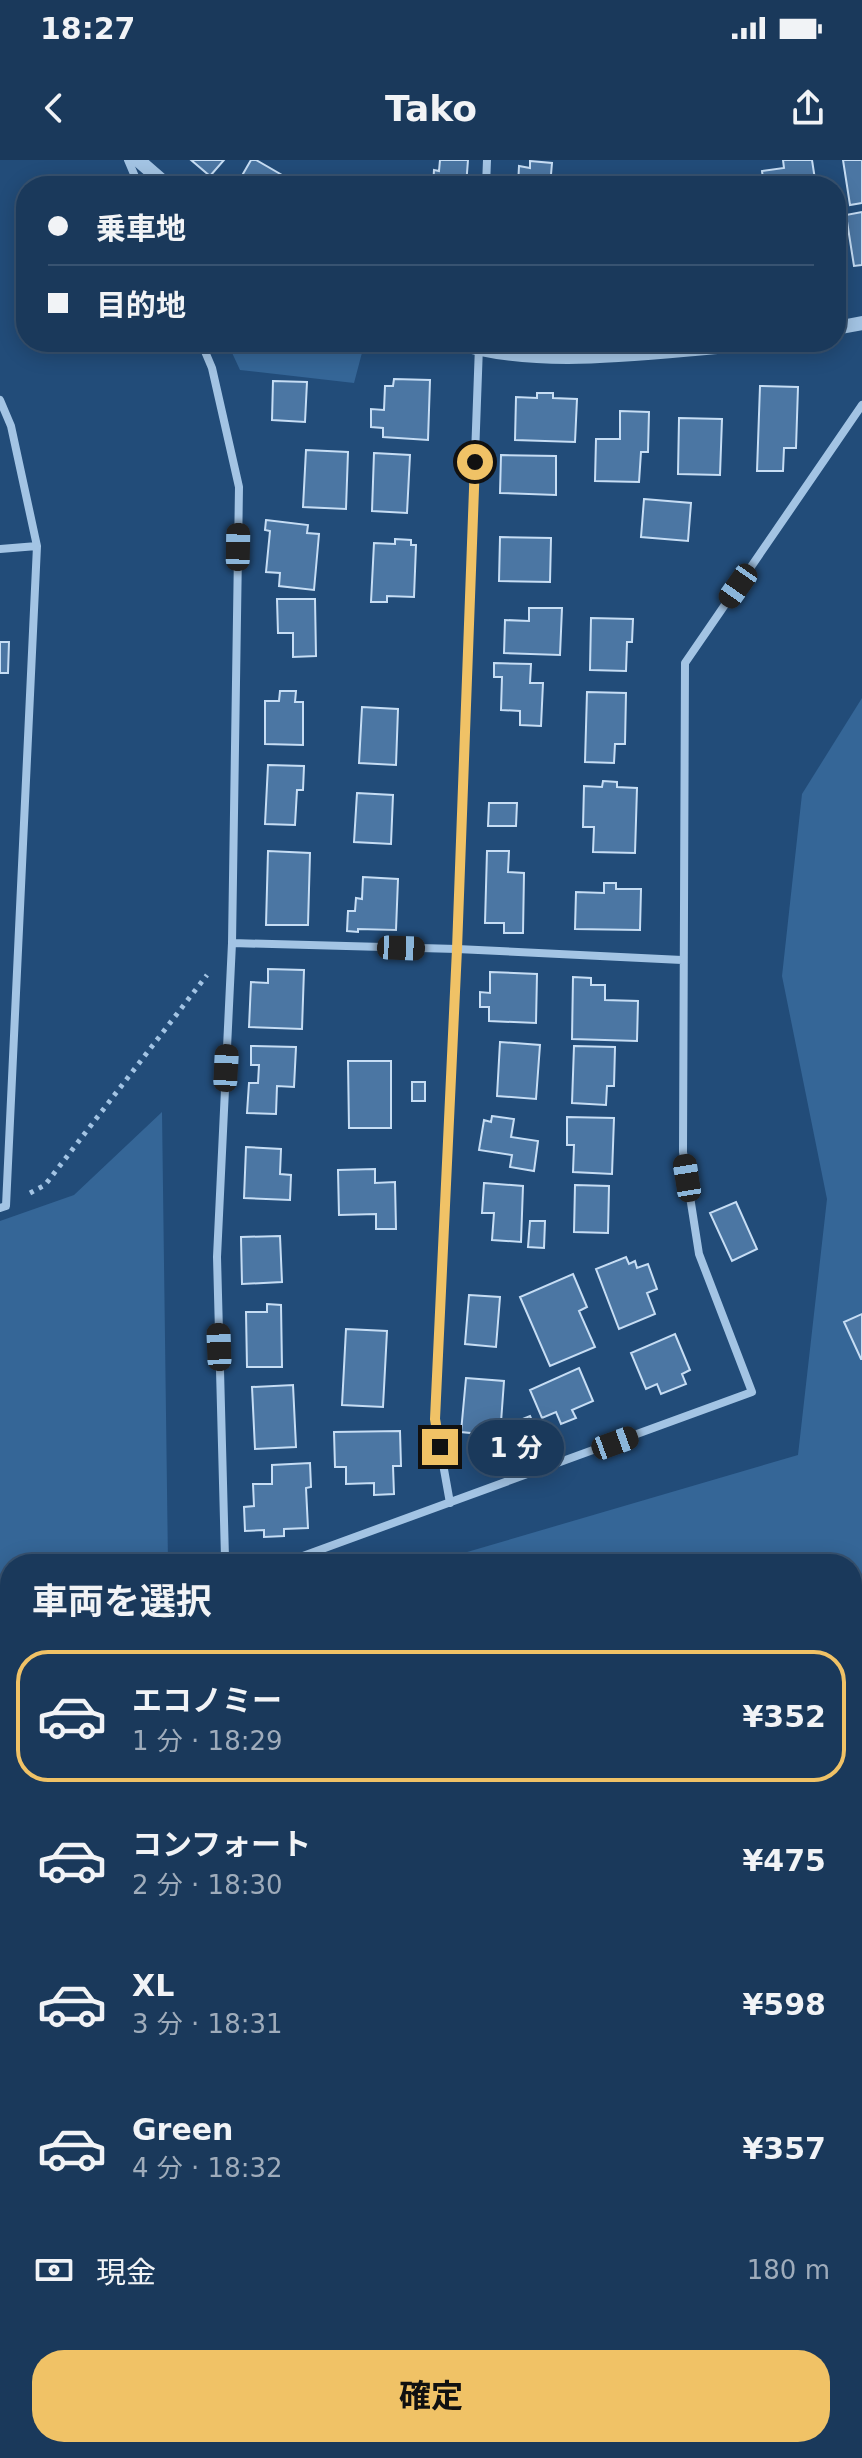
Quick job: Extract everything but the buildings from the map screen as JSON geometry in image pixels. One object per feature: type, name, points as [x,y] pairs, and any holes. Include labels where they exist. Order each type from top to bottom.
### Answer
[{"type":"street","points":[[138,160],[156,176]]},
{"type":"street","points":[[205,352],[212,368],[239,487],[232,943],[217,1257],[225,1554]]},
{"type":"street","points":[[450,1503],[435,1419],[457,949],[479,352]]},
{"type":"street","points":[[518,352],[550,357],[630,352]]},
{"type":"street","points":[[0,400],[11,426],[37,546],[3,1207]]},
{"type":"street","points":[[309,1554],[752,1392],[699,1254],[683,1152],[685,663],[862,405]]},
{"type":"street","points":[[0,549],[37,546]]},
{"type":"street","points":[[232,943],[457,949],[682,960]]},
{"type":"path","points":[[3,1207],[45,1185],[232,943]]},
{"type":"shaded area","points":[[232,352],[362,352],[354,383],[240,370]]},
{"type":"shaded area","points":[[862,698],[862,1554],[460,1554],[798,1455],[827,1199],[782,976],[802,794]]},
{"type":"shaded area","points":[[162,1112],[168,1554],[0,1554],[0,1221],[74,1195]]},
{"type":"route","points":[[440,1447],[435,1419],[475,462]]}]
